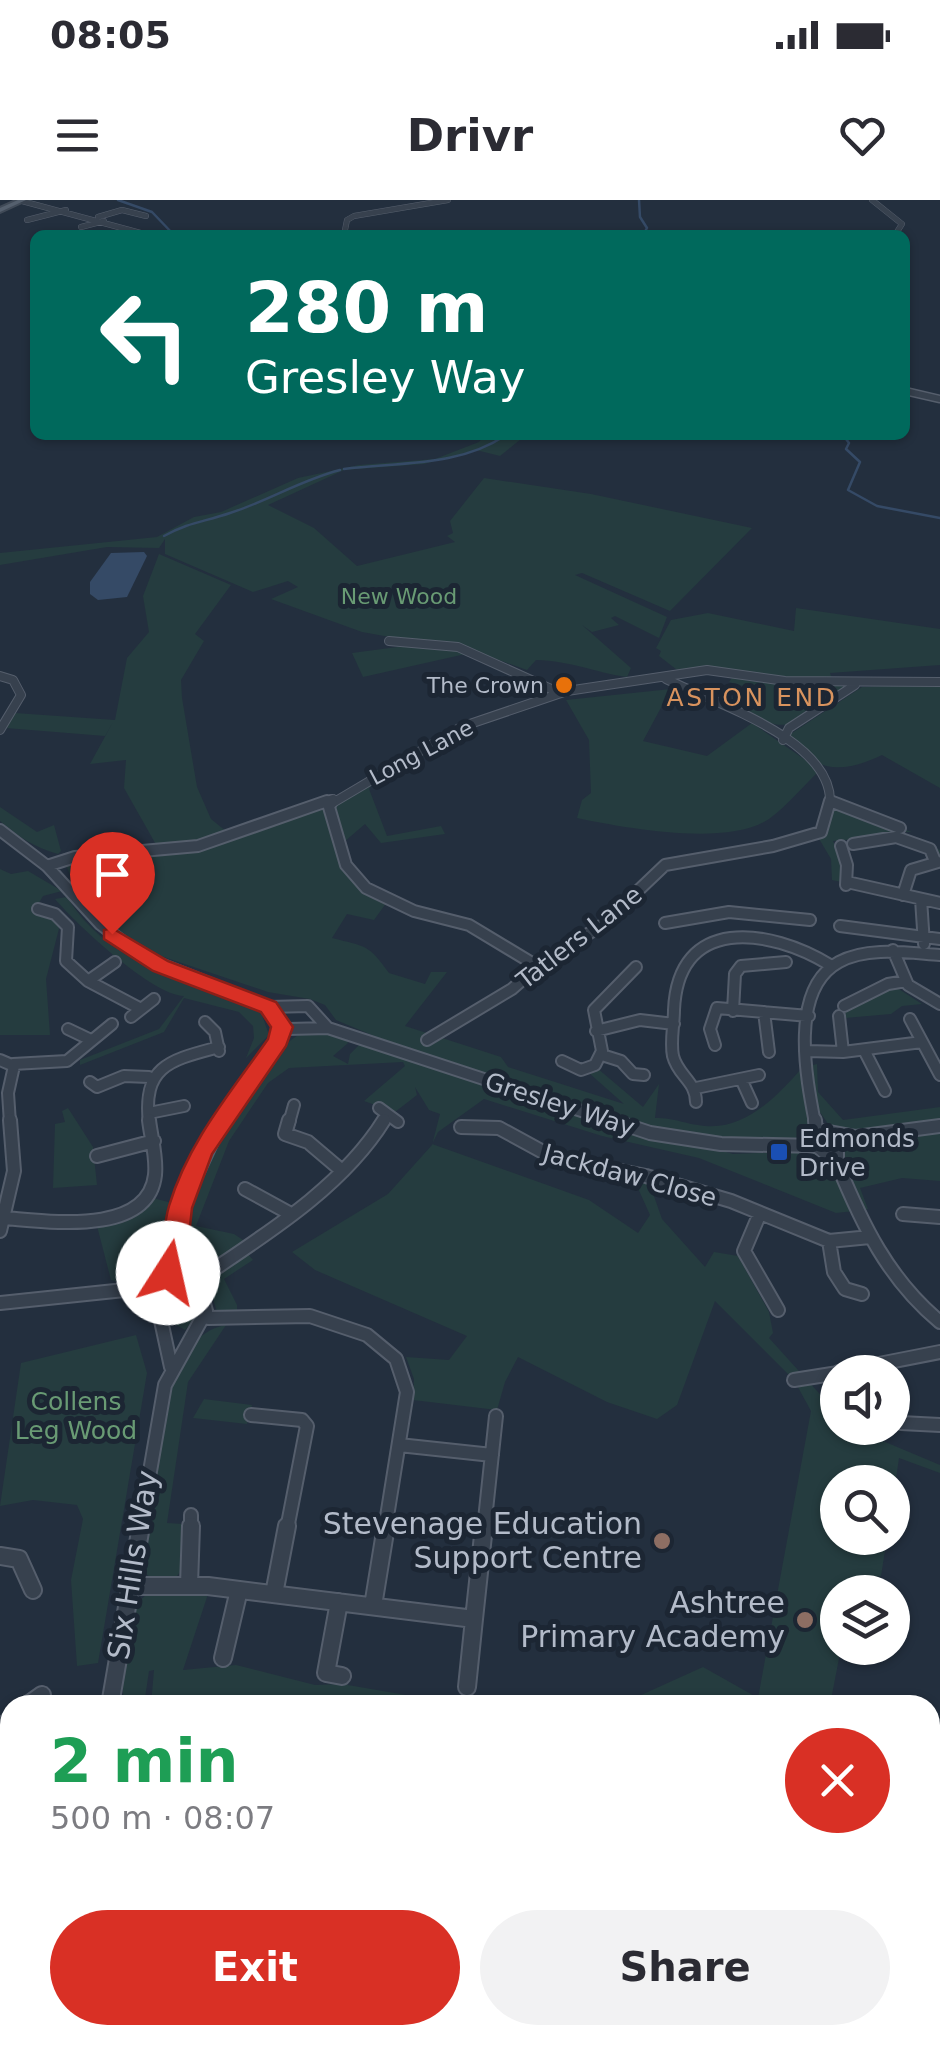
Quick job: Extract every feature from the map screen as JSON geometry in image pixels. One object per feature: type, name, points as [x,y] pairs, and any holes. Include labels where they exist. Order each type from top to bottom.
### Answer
[{"type":"main road","points":[[0,210],[22,200]]},
{"type":"street","points":[[22,200],[133,230]]},
{"type":"street","points":[[41,203],[48,200]]},
{"type":"street","points":[[345,230],[354,216],[448,200]]},
{"type":"street","points":[[872,200],[902,224],[898,230]]},
{"type":"street","points":[[27,220],[37,221],[66,210]]},
{"type":"street","points":[[64,220],[122,210],[146,216]]},
{"type":"street","points":[[81,227],[104,220]]},
{"type":"street","points":[[910,392],[940,399]]},
{"type":"street","points":[[389,640],[458,647],[560,693]]},
{"type":"street","name":"Long Lane","points":[[47,866],[75,856],[198,846],[332,800],[461,727],[560,693],[707,670],[785,682],[940,682]]},
{"type":"street","points":[[0,676],[14,680],[21,695],[0,730]]},
{"type":"street","points":[[666,679],[769,729],[824,770],[830,801],[900,828]]},
{"type":"street","points":[[769,729],[788,728],[855,685]]},
{"type":"street","points":[[783,740],[788,728]]},
{"type":"street","points":[[332,800],[329,807],[346,865],[366,888],[414,911],[469,924],[537,966]]},
{"type":"street","name":"Tatlers Lane","points":[[426,1040],[512,989],[537,966],[601,926],[665,864],[816,834],[824,826],[830,801]]},
{"type":"street","name":"Gresley Way","points":[[0,830],[47,866],[100,924],[132,950],[172,971],[268,1007],[290,1026],[328,1028],[668,1136],[739,1146],[826,1141]]},
{"type":"street","points":[[853,844],[904,838],[930,850],[938,862],[911,870],[903,895]]},
{"type":"street","points":[[841,846],[846,886],[940,903]]},
{"type":"street","points":[[921,899],[926,953]]},
{"type":"street","points":[[38,909],[55,914],[68,926],[65,958],[88,981],[136,1013],[154,1000]]},
{"type":"street","points":[[670,925],[726,912],[784,913],[810,920]]},
{"type":"street","points":[[752,914],[754,938]]},
{"type":"street","points":[[840,926],[940,939]]},
{"type":"street","points":[[696,1102],[696,1088],[672,1061],[678,980],[691,957],[718,942],[754,938],[788,943],[830,965]]},
{"type":"street","points":[[893,950],[917,996],[940,1004]]},
{"type":"street","points":[[940,955],[893,950],[861,952],[830,965],[815,981],[808,1051],[810,1098],[816,1119],[870,1238],[900,1287],[940,1322]]},
{"type":"street","points":[[88,981],[115,962]]},
{"type":"street","points":[[602,1055],[592,1017],[596,1006],[627,981],[636,965]]},
{"type":"street","points":[[733,1011],[735,974],[741,966],[780,965]]},
{"type":"street","points":[[843,1052],[842,1012],[906,980]]},
{"type":"street","name":"Gresley Way","points":[[268,1007],[304,1005],[328,1028]]},
{"type":"street","points":[[288,1006],[290,1026]]},
{"type":"street","points":[[715,1044],[710,1029],[713,1010],[809,1016]]},
{"type":"street","points":[[764,1012],[769,1048],[784,1046]]},
{"type":"street","points":[[315,1017],[290,1026],[202,1151],[157,1302],[166,1329],[194,1334],[208,1318],[312,1316],[388,1350],[403,1367],[408,1383],[373,1606]]},
{"type":"street","points":[[909,1019],[940,1075]]},
{"type":"street","points":[[596,1031],[640,1020],[674,1024]]},
{"type":"street","points":[[102,1102],[93,1084],[124,1076],[149,1076],[177,1055],[219,1051],[215,1032],[205,1022]]},
{"type":"street","points":[[0,1060],[14,1064],[67,1061],[112,1024]]},
{"type":"street","points":[[68,1029],[91,1040]]},
{"type":"street","points":[[808,1051],[843,1052],[922,1042]]},
{"type":"street","points":[[864,1050],[881,1087]]},
{"type":"street","points":[[562,1061],[586,1071],[602,1055]]},
{"type":"street","points":[[602,1055],[621,1061],[634,1074],[644,1075]]},
{"type":"street","points":[[14,1064],[4,1092],[14,1171],[2,1225],[115,1217],[148,1189],[154,1168],[154,1141],[145,1093],[149,1076]]},
{"type":"street","points":[[696,1088],[714,1081],[742,1081],[759,1075]]},
{"type":"street","points":[[742,1081],[752,1103]]},
{"type":"street","points":[[294,1103],[285,1134],[308,1142],[341,1170]]},
{"type":"street","points":[[149,1112],[184,1106]]},
{"type":"street","points":[[198,1280],[248,1248],[366,1149],[388,1115]]},
{"type":"street","name":"Jackdaw Close","points":[[461,1126],[506,1126],[554,1158],[646,1176],[760,1212],[829,1240],[870,1238]]},
{"type":"street","points":[[826,1141],[940,1126]]},
{"type":"street","points":[[97,1156],[154,1141]]},
{"type":"street","points":[[0,1172],[14,1171]]},
{"type":"street","points":[[243,1188],[289,1214]]},
{"type":"street","points":[[760,1212],[738,1251],[769,1304]]},
{"type":"street","points":[[910,1219],[940,1217]]},
{"type":"street","points":[[829,1240],[839,1292],[862,1294]]},
{"type":"street","points":[[0,1303],[134,1289],[169,1269],[187,1272],[198,1280],[208,1318]]},
{"type":"street","points":[[134,1289],[157,1302]]},
{"type":"street","name":"Six Hills Way","points":[[112,1695],[171,1366],[166,1329]]},
{"type":"street","name":"Six Hills Way","points":[[171,1366],[194,1334]]},
{"type":"street","points":[[910,1358],[940,1352]]},
{"type":"street","points":[[794,1380],[820,1381]]},
{"type":"street","points":[[251,1415],[302,1420],[307,1426],[274,1594]]},
{"type":"street","points":[[466,1686],[497,1416]]},
{"type":"street","points":[[910,1418],[940,1424]]},
{"type":"street","points":[[400,1445],[492,1456]]},
{"type":"street","points":[[189,1585],[191,1514]]},
{"type":"street","points":[[0,1556],[19,1558],[33,1590]]},
{"type":"street","points":[[130,1586],[189,1585],[474,1619]]},
{"type":"street","points":[[223,1658],[239,1590]]},
{"type":"street","points":[[340,1602],[326,1674],[342,1676]]},
{"type":"green space","name":"New Wood","points":[[520,440],[500,456],[476,450],[424,464],[344,470],[268,505],[314,528],[357,566],[455,542],[447,536],[453,533],[450,521],[484,478],[591,494],[752,528],[670,611],[582,573],[575,575],[667,617],[659,638],[615,616],[611,618],[619,625],[592,632],[582,625],[631,668],[627,677],[536,660],[527,670],[479,653],[362,632],[271,599],[298,587],[288,581],[253,592],[165,554],[165,539],[159,548],[107,547],[0,565],[0,553],[157,537],[194,517],[221,512],[298,478],[359,465],[435,459],[479,442]]},
{"type":"green space","points":[[159,554],[231,585],[195,634],[204,641],[181,680],[197,787],[211,819],[227,832],[194,843],[158,848],[124,788],[126,760],[90,764],[113,722],[105,736],[6,728],[15,713],[115,720],[127,658],[149,632],[143,596]]},
{"type":"green space","points":[[796,608],[940,629],[940,665],[830,673],[833,682],[730,671],[681,673],[659,656],[661,651],[656,648],[671,620],[708,613],[794,631]]},
{"type":"green space","points":[[420,644],[470,653],[363,677],[352,653]]},
{"type":"green space","points":[[733,676],[761,682],[847,686],[799,720],[778,725],[725,703],[746,688],[753,689],[729,682]]},
{"type":"green space","points":[[940,684],[940,788],[882,755],[842,767],[819,764],[808,758],[789,735],[862,687]]},
{"type":"green space","points":[[671,689],[643,741],[707,756],[752,723],[820,770],[769,819],[728,832],[675,833],[577,818],[582,800],[591,793],[589,740],[566,700]]},
{"type":"green space","points":[[397,767],[401,771],[374,782],[369,789],[387,836],[441,826],[445,834],[381,843],[365,824],[344,842],[333,807],[335,799]]},
{"type":"green space","points":[[832,806],[912,832],[900,832],[940,850],[940,860],[893,831],[890,836],[833,841],[841,858],[842,882],[832,880],[831,859],[818,837]]},
{"type":"green space","points":[[0,807],[37,832],[54,825],[61,851],[58,854],[41,848],[14,832],[0,821]]},
{"type":"green space","points":[[321,808],[328,816],[341,861],[387,902],[374,920],[347,914],[332,938],[366,948],[389,973],[425,984],[431,972],[447,972],[405,1026],[501,1057],[508,1067],[624,1104],[589,1073],[597,1068],[643,1107],[659,1084],[655,1118],[705,1126],[734,1123],[747,1117],[771,1100],[802,1068],[809,1135],[756,1140],[655,1131],[410,1051],[336,1020],[325,1005],[310,999],[268,992],[152,953],[99,918],[75,887],[66,865],[155,855]]},
{"type":"green space","points":[[0,869],[11,874],[28,871],[62,891],[43,896],[37,906],[61,921],[46,979],[50,1035],[0,1035]]},
{"type":"green space","points":[[67,897],[106,941],[129,956],[261,1012],[269,1035],[246,1058],[254,1038],[253,1026],[239,1012],[184,998],[164,1032],[80,1065],[80,1060],[159,1029],[184,996],[154,984],[116,957],[55,899]]},
{"type":"green space","points":[[894,986],[922,1004],[902,1006],[891,1014],[845,1018],[844,1013]]},
{"type":"green space","points":[[308,1031],[346,1037],[348,1043],[333,1056],[348,1064],[350,1054],[360,1044],[733,1154],[815,1151],[840,1180],[854,1211],[836,1213],[699,1158],[602,1136],[484,1099],[438,1132],[433,1143],[440,1114],[429,1110],[415,1087],[417,1095],[395,1112],[364,1101],[405,1066],[403,1062],[289,1068],[268,1083],[229,1141],[196,1226],[234,1234],[249,1244],[210,1267],[183,1262],[181,1238],[187,1206],[220,1133],[265,1066],[287,1043]]},
{"type":"green space","points":[[817,1064],[818,1092],[843,1120],[940,1107],[940,1122],[852,1132],[831,1128],[815,1105],[813,1065]]},
{"type":"green space","points":[[68,1108],[93,1147],[97,1185],[53,1188],[55,1124],[65,1122],[62,1111]]},
{"type":"green space","points":[[940,1130],[940,1181],[902,1178],[860,1188],[868,1209],[862,1210],[842,1160],[845,1147],[861,1140]]},
{"type":"green space","points":[[432,1144],[589,1200],[638,1233],[650,1215],[637,1186],[649,1182],[662,1219],[705,1267],[714,1252],[738,1256],[769,1312],[773,1333],[769,1338],[820,1394],[820,1445],[892,1445],[940,1465],[940,1473],[899,1458],[898,1465],[820,1465],[820,1555],[884,1555],[881,1575],[820,1575],[820,1665],[838,1665],[832,1695],[759,1695],[811,1411],[794,1380],[715,1301],[677,1405],[657,1419],[607,1402],[518,1357],[497,1410],[413,1400],[414,1379],[406,1357],[449,1360],[467,1336],[315,1270],[292,1252],[388,1194]]},
{"type":"green space","points":[[149,1197],[176,1204],[162,1262],[144,1279],[111,1280],[97,1226]]},
{"type":"green space","points":[[247,1253],[253,1260],[224,1279],[237,1305],[237,1316],[217,1312],[208,1282]]},
{"type":"green space","points":[[180,1276],[191,1279],[203,1311],[185,1330],[171,1322],[163,1294],[169,1280]]},
{"type":"green space","points":[[226,1325],[188,1382],[167,1523],[182,1524],[180,1572],[174,1580],[152,1580],[141,1568],[152,1468],[169,1391],[183,1359],[201,1336]]},
{"type":"green space","name":"Collens Leg Wood","points":[[136,1335],[147,1373],[98,1663],[77,1666],[71,1580],[83,1519],[77,1505],[33,1500],[0,1506],[21,1363]]},
{"type":"green space","points":[[204,1399],[252,1405],[247,1424],[193,1418]]},
{"type":"green space","points":[[149,1593],[208,1594],[183,1670],[236,1665],[315,1685],[342,1684],[406,1695],[152,1695],[154,1670],[149,1671],[145,1695],[124,1695],[124,1644],[139,1602]]},
{"type":"green space","points":[[703,1667],[753,1695],[641,1695]]},
{"type":"water","points":[[144,552],[147,556],[127,597],[98,600],[90,594],[90,582],[111,553]]},
{"type":"waterway","points":[[118,200],[152,212],[169,230]]},
{"type":"waterway","points":[[639,200],[646,230]]},
{"type":"waterway","points":[[344,469],[449,458],[497,440]]},
{"type":"waterway","points":[[847,440],[846,449],[860,462],[848,490],[877,506],[940,518]]},
{"type":"waterway","points":[[164,536],[340,470]]},
{"type":"place","name":"The Crown","points":[[564,685]]},
{"type":"place","name":"Edmonds Drive","points":[[779,1152]]},
{"type":"place","name":"Stevenage Education Support Centre","points":[[662,1541]]},
{"type":"place","name":"Ashtree Primary Academy","points":[[805,1620]]},
{"type":"district","name":"ASTON END","points":[[752,697]]},
{"type":"route","points":[[112,934],[160,966],[268,1007],[282,1027],[279,1041],[220,1120],[191,1174],[176,1228],[173,1271],[168,1273]]}]
